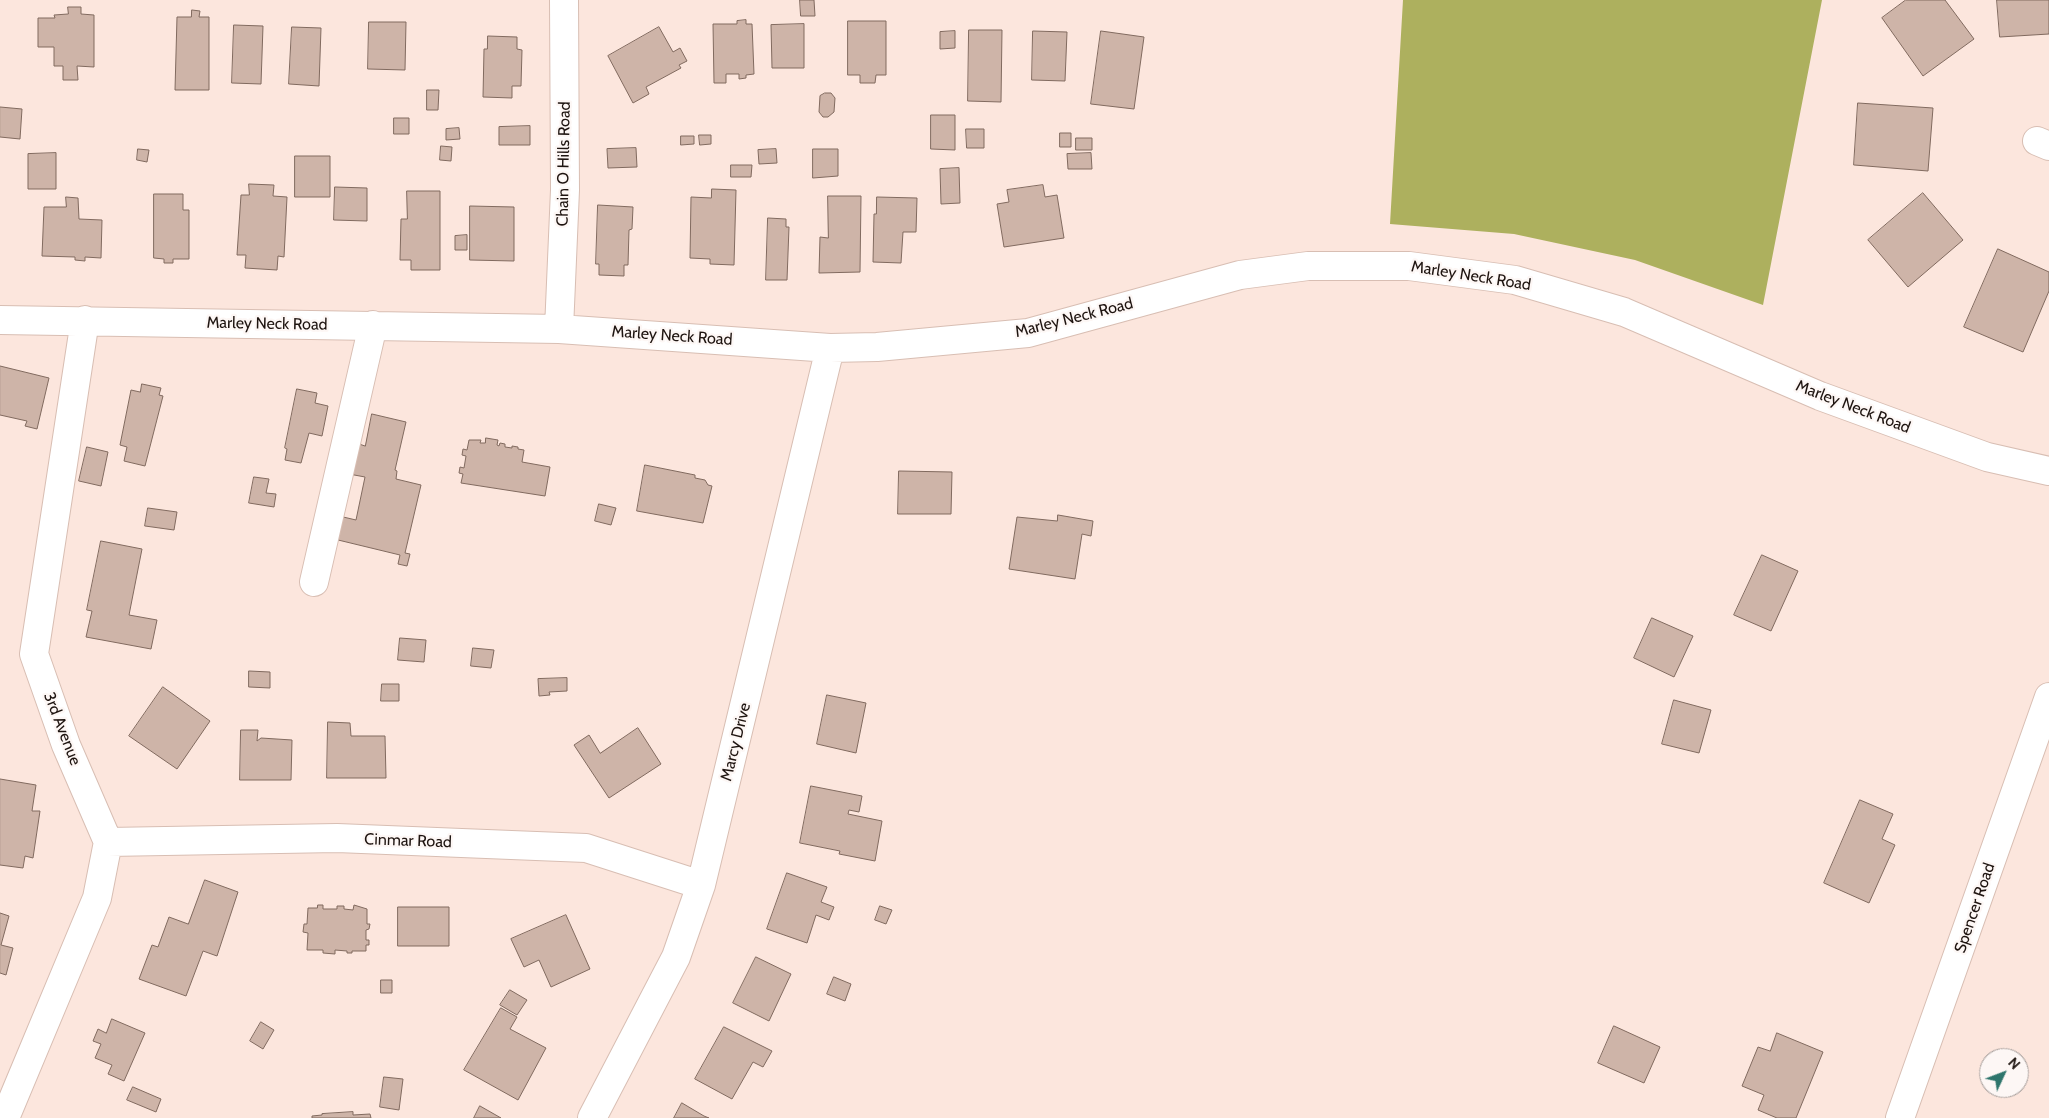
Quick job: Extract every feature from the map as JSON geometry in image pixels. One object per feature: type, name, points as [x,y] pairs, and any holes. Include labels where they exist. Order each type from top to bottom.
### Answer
[{"type":"street","name":"Chain O Hills Road","points":[[559,329],[565,190],[564,0]]},
{"type":"street","name":"Marley Neck Road","points":[[0,320],[559,329],[830,348],[877,347],[1028,332],[1240,275],[1308,266],[1409,266],[1515,280],[1624,312],[1820,396],[1987,457],[2049,471]]},
{"type":"street","name":"3rd Avenue","points":[[85,320],[34,654],[66,746],[108,842]]},
{"type":"street","points":[[314,582],[373,325]]},
{"type":"street","name":"Marcy Drive","points":[[592,1118],[676,957],[702,885],[830,348]]},
{"type":"street","name":"Spencer Road","points":[[1900,1118],[2049,698]]},
{"type":"street","name":"Cinmar Road","points":[[108,842],[336,838],[586,848],[702,885]]},
{"type":"street","points":[[5,1118],[97,898],[108,842]]},
{"type":"green space","points":[[1403,0],[1822,0],[1763,305],[1635,260],[1514,234],[1390,224]]},
{"type":"building","points":[[800,0],[814,0],[815,16],[801,16]]},
{"type":"building","points":[[1906,0],[1945,0],[1974,39],[1923,76],[1882,18]]},
{"type":"building","points":[[1997,0],[2049,0],[2049,34],[2000,37]]},
{"type":"building","points":[[68,7],[81,7],[81,14],[94,15],[94,67],[77,66],[78,80],[63,80],[63,66],[54,66],[54,47],[38,47],[38,18],[55,18],[54,15],[68,14]]},
{"type":"building","points":[[192,10],[200,11],[199,17],[209,17],[209,90],[175,90],[177,17],[191,17]]},
{"type":"building","points":[[746,20],[746,24],[752,24],[754,74],[746,75],[746,78],[739,79],[739,74],[726,74],[726,83],[714,83],[713,24],[737,24],[737,21]]},
{"type":"building","points":[[848,21],[886,21],[886,75],[876,75],[875,83],[860,83],[860,75],[848,75]]},
{"type":"building","points":[[369,22],[406,22],[405,70],[368,69]]},
{"type":"building","points":[[804,24],[804,68],[772,68],[771,25]]},
{"type":"building","points":[[234,25],[263,26],[261,84],[232,83]]},
{"type":"building","points":[[292,27],[321,28],[319,86],[289,84]]},
{"type":"building","points":[[659,27],[673,52],[680,48],[687,61],[679,65],[681,68],[646,87],[649,94],[633,103],[608,56]]},
{"type":"building","points":[[969,30],[1002,30],[1001,102],[968,101]]},
{"type":"building","points":[[955,31],[955,48],[940,49],[940,32]]},
{"type":"building","points":[[1033,31],[1067,32],[1065,81],[1032,80]]},
{"type":"building","points":[[1101,31],[1144,37],[1134,109],[1091,104]]},
{"type":"building","points":[[488,36],[517,37],[517,49],[522,50],[521,86],[512,86],[512,98],[483,97],[484,49],[487,49]]},
{"type":"building","points":[[427,90],[439,90],[438,110],[427,110]]},
{"type":"building","points":[[825,93],[831,93],[835,98],[834,112],[828,117],[823,117],[819,112],[820,96]]},
{"type":"building","points":[[1858,103],[1933,108],[1928,171],[1854,165]]},
{"type":"building","points":[[0,107],[22,109],[20,139],[0,137]]},
{"type":"building","points":[[931,115],[955,115],[955,150],[931,149]]},
{"type":"building","points":[[394,118],[409,118],[409,134],[394,134]]},
{"type":"building","points":[[530,126],[530,145],[499,145],[499,127]]},
{"type":"building","points":[[459,128],[460,139],[446,140],[446,129]]},
{"type":"building","points":[[966,129],[984,129],[984,148],[967,148]]},
{"type":"building","points":[[1060,133],[1071,133],[1071,147],[1060,147]]},
{"type":"building","points":[[699,135],[711,135],[711,144],[700,145]]},
{"type":"building","points":[[681,136],[694,136],[694,144],[681,145]]},
{"type":"building","points":[[1076,138],[1092,138],[1092,150],[1076,150]]},
{"type":"building","points":[[441,146],[452,147],[451,161],[440,160]]},
{"type":"building","points":[[636,148],[637,167],[608,168],[607,149]]},
{"type":"building","points":[[138,149],[149,150],[147,162],[137,160]]},
{"type":"building","points":[[776,149],[777,163],[759,164],[758,150]]},
{"type":"building","points":[[813,149],[838,149],[838,176],[813,178]]},
{"type":"building","points":[[56,153],[56,189],[28,189],[28,154]]},
{"type":"building","points":[[1091,153],[1092,169],[1068,169],[1067,154]]},
{"type":"building","points":[[295,156],[330,156],[330,197],[295,197]]},
{"type":"building","points":[[731,165],[752,165],[751,177],[731,177]]},
{"type":"building","points":[[959,168],[960,203],[941,204],[940,169]]},
{"type":"building","points":[[249,184],[274,185],[273,196],[287,197],[284,257],[278,256],[277,270],[245,268],[246,255],[237,255],[241,195],[249,195]]},
{"type":"building","points":[[1043,185],[1045,197],[1057,195],[1064,238],[1004,247],[997,204],[1009,202],[1007,190]]},
{"type":"building","points":[[335,187],[367,188],[367,221],[334,220]]},
{"type":"building","points":[[712,189],[736,190],[734,265],[710,264],[710,259],[690,258],[691,197],[711,198]]},
{"type":"building","points":[[407,191],[440,191],[440,270],[411,270],[411,260],[400,260],[401,219],[407,219]]},
{"type":"building","points":[[1923,193],[1963,240],[1908,287],[1868,240]]},
{"type":"building","points":[[154,194],[183,194],[183,210],[189,210],[189,259],[173,259],[173,263],[164,263],[164,259],[154,258]]},
{"type":"building","points":[[828,196],[861,196],[860,272],[819,273],[820,237],[828,238]]},
{"type":"building","points":[[66,197],[78,198],[79,219],[102,220],[101,258],[85,257],[85,261],[75,260],[75,257],[42,256],[44,207],[66,207]]},
{"type":"building","points":[[877,197],[917,198],[916,232],[903,232],[901,263],[873,262],[874,214],[876,214]]},
{"type":"building","points":[[598,205],[633,207],[632,229],[629,230],[628,265],[624,265],[624,276],[599,275],[599,264],[596,264]]},
{"type":"building","points":[[470,206],[514,207],[514,261],[470,260]]},
{"type":"building","points":[[768,218],[786,219],[786,227],[789,227],[787,280],[766,280]]},
{"type":"building","points":[[467,235],[467,250],[455,250],[455,236]]},
{"type":"building","points":[[1998,249],[2049,272],[2049,291],[2023,352],[1964,327]]},
{"type":"building","points":[[0,366],[49,378],[37,429],[25,426],[27,421],[0,415]]},
{"type":"building","points":[[142,384],[161,388],[159,395],[163,396],[145,466],[124,461],[127,447],[120,445],[131,390],[140,392]]},
{"type":"building","points":[[297,389],[317,393],[315,403],[328,406],[322,436],[309,433],[301,463],[285,460],[287,449],[285,448]]},
{"type":"building","points":[[372,414],[406,422],[395,470],[397,471],[396,479],[421,485],[405,553],[410,554],[407,566],[398,564],[400,555],[334,539],[339,516],[356,520],[365,477],[349,474],[356,443],[365,446]]},
{"type":"building","points":[[486,438],[498,440],[497,445],[499,446],[500,443],[505,444],[505,447],[512,448],[512,446],[524,450],[522,462],[550,467],[545,496],[461,483],[463,474],[459,473],[460,467],[464,468],[466,456],[462,455],[463,449],[467,450],[469,440],[481,440],[480,443],[485,443]]},
{"type":"building","points":[[87,447],[108,452],[101,486],[79,481]]},
{"type":"building","points":[[645,465],[695,475],[695,478],[705,480],[708,485],[712,486],[703,523],[637,511]]},
{"type":"building","points":[[899,471],[952,472],[951,514],[898,514]]},
{"type":"building","points":[[254,477],[269,479],[266,493],[276,494],[274,507],[249,503]]},
{"type":"building","points":[[599,504],[616,508],[611,525],[595,521]]},
{"type":"building","points":[[148,508],[177,512],[174,530],[145,526]]},
{"type":"building","points":[[1058,515],[1093,521],[1091,536],[1082,534],[1075,579],[1009,569],[1017,517],[1057,521]]},
{"type":"building","points":[[101,541],[142,549],[129,615],[157,620],[151,649],[86,637],[92,611],[87,610]]},
{"type":"building","points":[[1762,555],[1798,571],[1771,631],[1734,615]]},
{"type":"building","points":[[1652,618],[1693,636],[1674,677],[1634,658]]},
{"type":"building","points":[[400,638],[426,640],[424,662],[398,660]]},
{"type":"building","points":[[473,648],[494,650],[491,668],[471,666]]},
{"type":"building","points":[[249,671],[270,672],[270,688],[249,687]]},
{"type":"building","points":[[567,678],[567,691],[549,692],[550,695],[539,696],[538,679]]},
{"type":"building","points":[[382,684],[399,684],[399,701],[381,701]]},
{"type":"building","points":[[163,687],[210,721],[177,769],[129,736]]},
{"type":"building","points":[[827,695],[866,703],[856,753],[817,744]]},
{"type":"building","points":[[1674,700],[1711,710],[1699,753],[1662,744]]},
{"type":"building","points":[[328,722],[350,723],[351,736],[385,736],[386,778],[327,778]]},
{"type":"building","points":[[638,728],[661,764],[609,798],[574,745],[589,735],[600,753]]},
{"type":"building","points":[[241,730],[258,730],[257,741],[261,738],[292,740],[291,780],[240,780]]},
{"type":"building","points":[[0,779],[36,785],[32,811],[40,811],[33,858],[25,856],[23,868],[0,865]]},
{"type":"building","points":[[811,786],[862,796],[859,812],[849,810],[848,814],[882,821],[875,861],[839,854],[840,851],[800,843]]},
{"type":"building","points":[[1860,800],[1893,814],[1882,839],[1895,845],[1869,903],[1824,883]]},
{"type":"building","points":[[787,873],[827,887],[821,902],[834,907],[829,920],[816,915],[807,943],[767,929]]},
{"type":"building","points":[[205,880],[238,892],[217,956],[203,951],[186,996],[139,979],[152,945],[158,947],[169,917],[188,924]]},
{"type":"building","points":[[318,905],[323,905],[323,909],[337,909],[337,906],[344,906],[344,909],[353,910],[354,905],[367,909],[367,924],[370,924],[369,929],[366,930],[366,940],[369,940],[369,945],[366,945],[366,951],[347,953],[347,951],[335,950],[335,954],[323,953],[323,950],[307,950],[308,933],[303,932],[304,924],[307,924],[308,908],[317,908]]},
{"type":"building","points":[[880,906],[892,910],[886,924],[875,920]]},
{"type":"building","points":[[398,907],[449,907],[449,946],[398,946]]},
{"type":"building","points":[[0,913],[9,916],[1,945],[13,948],[6,975],[0,973]]},
{"type":"building","points":[[566,915],[590,969],[551,987],[539,960],[524,967],[511,939]]},
{"type":"building","points":[[756,957],[791,974],[769,1021],[733,1003]]},
{"type":"building","points":[[834,977],[851,984],[845,1001],[827,994]]},
{"type":"building","points":[[381,980],[392,980],[392,993],[381,993]]},
{"type":"building","points":[[510,990],[527,1000],[517,1015],[500,1005]]},
{"type":"building","points":[[501,1008],[517,1017],[510,1029],[546,1048],[518,1100],[464,1070]]},
{"type":"building","points":[[112,1019],[145,1033],[124,1081],[108,1074],[112,1065],[95,1058],[101,1044],[93,1041],[98,1029],[106,1033]]},
{"type":"building","points":[[261,1022],[274,1030],[263,1049],[250,1041]]},
{"type":"building","points":[[1614,1026],[1660,1047],[1644,1083],[1598,1063]]},
{"type":"building","points":[[724,1027],[772,1051],[763,1067],[753,1062],[732,1099],[695,1079]]},
{"type":"building","points":[[1777,1033],[1823,1052],[1796,1118],[1777,1118],[1758,1110],[1764,1095],[1742,1086],[1758,1047],[1770,1051]]},
{"type":"building","points":[[384,1077],[403,1079],[399,1110],[380,1107]]},
{"type":"building","points":[[133,1087],[161,1099],[156,1112],[127,1100]]},
{"type":"building","points":[[682,1103],[704,1116],[709,1118],[674,1118]]},
{"type":"building","points":[[480,1106],[501,1118],[474,1118]]},
{"type":"building","points":[[353,1112],[353,1115],[370,1114],[371,1118],[312,1118],[312,1116],[322,1114]]}]
